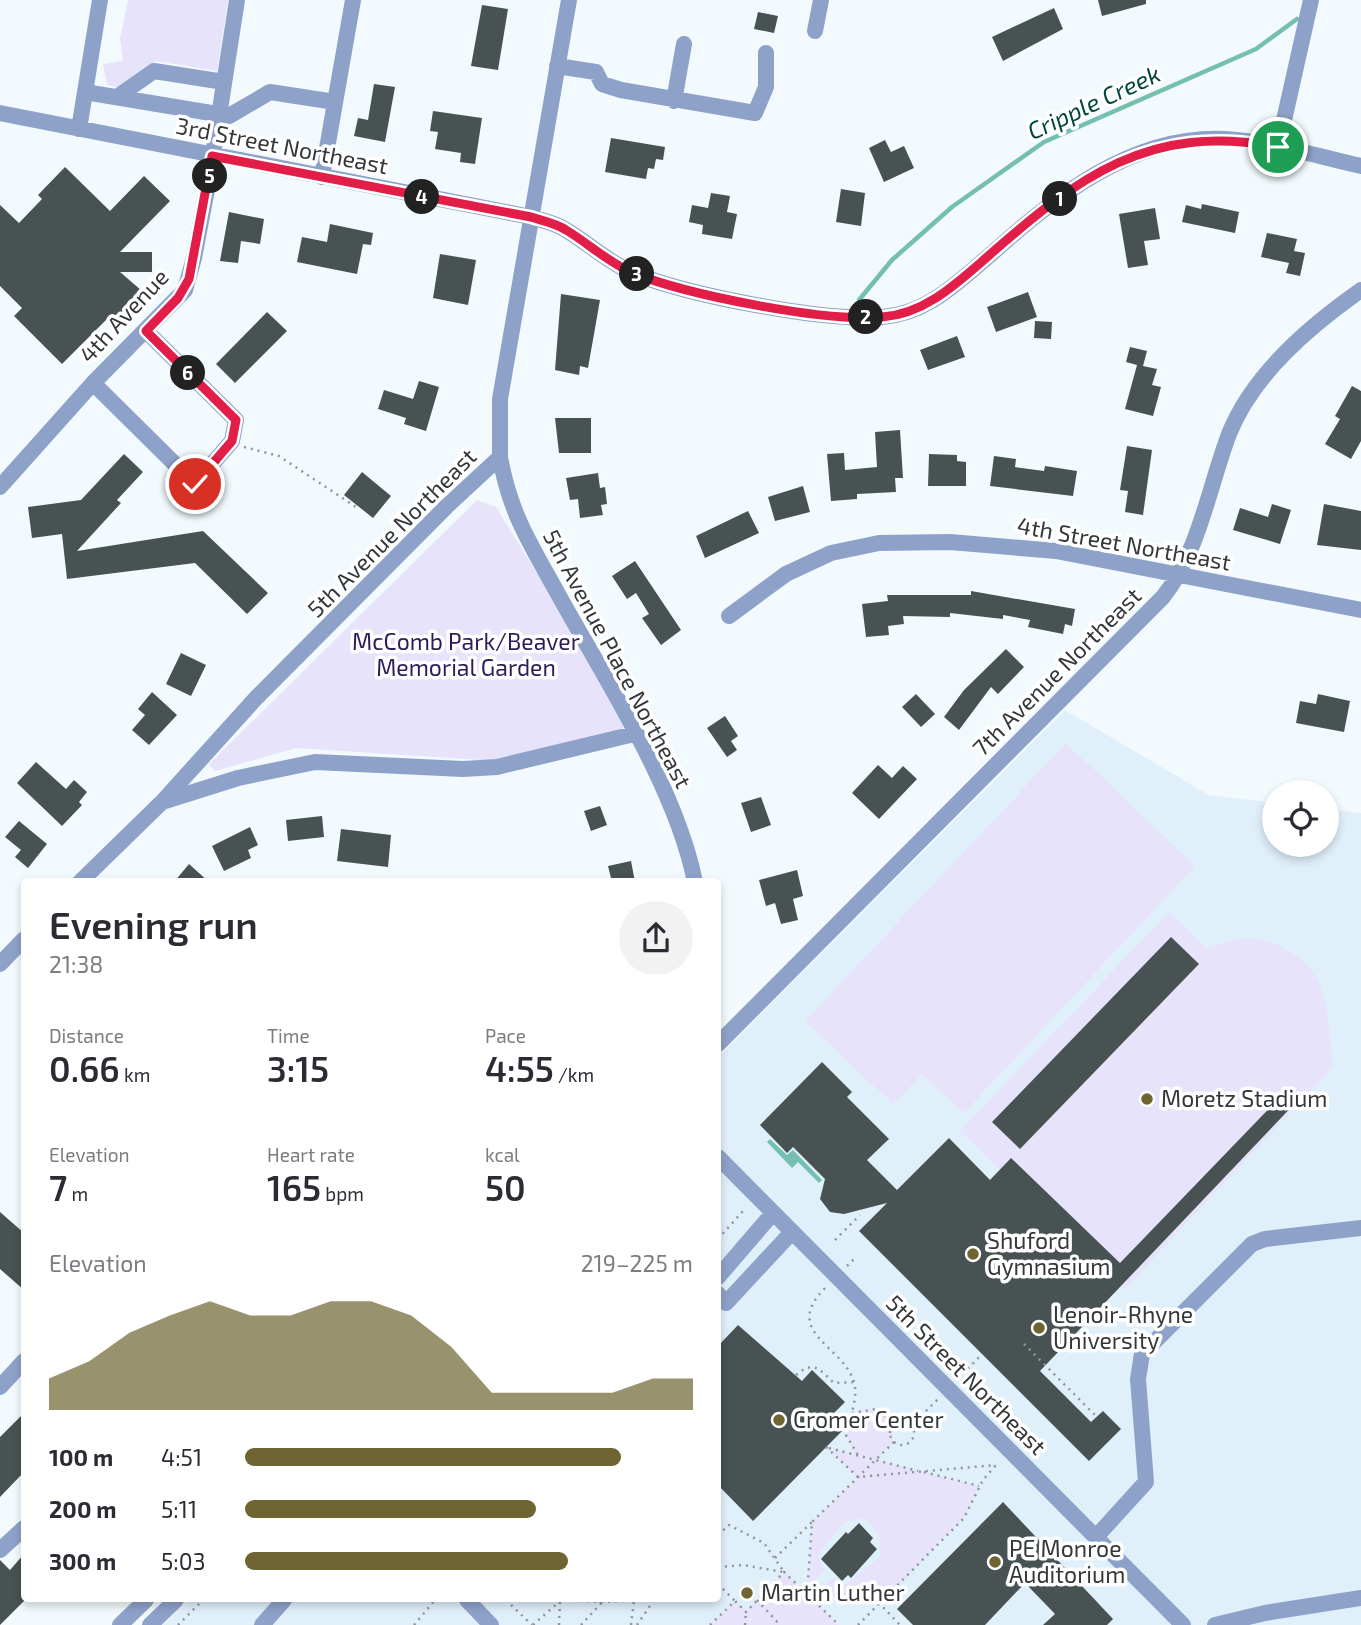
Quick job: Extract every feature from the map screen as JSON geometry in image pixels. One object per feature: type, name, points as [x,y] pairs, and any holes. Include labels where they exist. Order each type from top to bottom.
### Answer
[{"type":"street","points":[[79,129],[100,0]]},
{"type":"street","name":"4th Avenue","points":[[5,482],[93,383],[178,298],[189,279],[237,0]]},
{"type":"street","points":[[322,177],[353,0]]},
{"type":"street","name":"5th Avenue Northeast","points":[[84,878],[162,802],[256,698],[447,506],[500,457],[500,399],[569,0]]},
{"type":"street","points":[[815,31],[821,0]]},
{"type":"street","points":[[1278,147],[1311,0]]},
{"type":"street","points":[[674,101],[684,44]]},
{"type":"street","points":[[557,66],[596,72],[602,84],[674,101],[755,113],[766,87],[766,53]]},
{"type":"street","points":[[117,97],[154,71],[224,82]]},
{"type":"street","points":[[85,92],[234,116],[270,92],[335,102]]},
{"type":"street","name":"3rd Street Northeast","points":[[0,113],[531,217],[564,228],[631,272],[664,282],[798,311],[881,317],[917,309],[941,296],[1054,203],[1098,172],[1129,156],[1164,145],[1206,139],[1278,147],[1361,166]]},
{"type":"street","name":"7th Avenue Northeast","points":[[721,1041],[1163,597],[1178,576],[1230,433],[1255,387],[1316,326],[1361,290]]},
{"type":"street","points":[[93,383],[195,484],[232,441],[236,420],[146,331]]},
{"type":"street","name":"5th Avenue Place Northeast","points":[[500,457],[514,514],[634,734],[680,829],[694,878]]},
{"type":"street","name":"4th Street Northeast","points":[[729,616],[807,562],[842,550],[879,543],[996,544],[1056,551],[1361,610]]},
{"type":"street","points":[[162,802],[238,778],[315,762],[463,769],[497,767],[634,734]]},
{"type":"street","points":[[0,964],[21,942]]},
{"type":"street","name":"5th Street Northeast","points":[[721,1160],[1183,1625]]},
{"type":"street","points":[[721,1274],[773,1213]]},
{"type":"street","points":[[1096,1537],[1146,1482],[1138,1379],[1142,1354],[1252,1244],[1265,1239],[1361,1228]]},
{"type":"street","points":[[721,1297],[726,1303],[792,1232]]},
{"type":"street","points":[[0,1387],[21,1364]]},
{"type":"street","points":[[0,1550],[21,1531]]},
{"type":"street","points":[[1215,1625],[1265,1613],[1361,1598]]},
{"type":"street","points":[[120,1625],[144,1602]]},
{"type":"street","points":[[153,1602],[163,1612]]},
{"type":"street","points":[[150,1625],[174,1602]]},
{"type":"street","points":[[262,1625],[282,1602]]},
{"type":"street","points":[[469,1602],[491,1625]]},
{"type":"path","points":[[239,445],[279,456],[359,509]]},
{"type":"path","points":[[721,1236],[743,1211]]},
{"type":"path","points":[[835,1240],[860,1215]]},
{"type":"path","points":[[822,1290],[811,1307],[812,1328],[817,1339],[849,1370],[855,1382],[856,1392],[846,1435],[858,1455]]},
{"type":"path","points":[[1024,1344],[1097,1417]]},
{"type":"path","points":[[796,1375],[806,1367],[814,1367],[834,1383],[855,1382]]},
{"type":"path","points":[[850,1413],[876,1409],[895,1424]]},
{"type":"path","points":[[894,1442],[891,1435],[895,1424]]},
{"type":"path","points":[[894,1442],[905,1445],[914,1434],[909,1424],[895,1424]]},
{"type":"path","points":[[775,1558],[894,1442]]},
{"type":"path","points":[[858,1625],[964,1518],[980,1486],[996,1465],[921,1472],[858,1477],[826,1447],[921,1472],[980,1486]]},
{"type":"path","points":[[807,1595],[812,1522]]},
{"type":"path","points":[[721,1532],[729,1524],[764,1542],[784,1572],[839,1625]]},
{"type":"path","points":[[721,1567],[743,1565],[784,1572]]},
{"type":"path","points":[[745,1625],[746,1612],[784,1572]]},
{"type":"path","points":[[721,1587],[746,1612]]},
{"type":"path","points":[[807,1595],[880,1604],[900,1625]]},
{"type":"path","points":[[757,1600],[780,1625]]},
{"type":"path","points":[[710,1625],[735,1601]]},
{"type":"path","points":[[178,1625],[201,1602]]},
{"type":"path","points":[[414,1625],[433,1602]]},
{"type":"path","points":[[508,1602],[532,1625],[558,1602]]},
{"type":"path","points":[[559,1625],[560,1602]]},
{"type":"path","points":[[581,1625],[603,1602]]},
{"type":"path","points":[[631,1625],[635,1602]]},
{"type":"path","points":[[637,1625],[653,1602]]},
{"type":"shaded area","name":"Lenoir-Rhyne University","points":[[1065,710],[1209,795],[1262,802],[1262,857],[1339,857],[1339,810],[1361,813],[1361,1625],[163,1625],[187,1602],[721,1602],[721,1054]]},
{"type":"shaded area","points":[[770,1139],[787,1155],[793,1150],[822,1180],[819,1183],[798,1162],[792,1168],[767,1142]]},
{"type":"green space","points":[[128,0],[228,0],[217,71],[156,61],[121,88],[107,85],[103,64],[123,61],[120,39]]},
{"type":"green space","name":"McComb Park/Beaver Memorial Garden","points":[[477,500],[496,507],[631,726],[496,761],[296,748],[215,771],[209,764]]},
{"type":"green space","points":[[1066,743],[1195,866],[964,1113],[922,1074],[893,1104],[805,1021]]},
{"type":"green space","name":"Moretz Stadium","points":[[1169,912],[1208,949],[1237,940],[1255,939],[1274,944],[1301,959],[1314,974],[1323,993],[1333,1067],[1124,1290],[960,1131]]},
{"type":"green space","points":[[865,1409],[886,1415],[895,1424],[891,1431],[894,1442],[876,1460],[980,1486],[964,1518],[880,1604],[814,1595],[832,1578],[847,1584],[881,1556],[878,1533],[865,1518],[844,1522],[820,1552],[819,1561],[825,1570],[808,1589],[812,1522],[858,1477],[826,1447],[856,1455],[849,1440],[849,1419],[851,1413]]},
{"type":"green space","points":[[784,1572],[839,1625],[710,1625],[735,1601],[746,1611]]},
{"type":"building","points":[[1098,0],[1146,0],[1146,4],[1102,16]]},
{"type":"building","points":[[482,5],[508,9],[498,70],[471,66]]},
{"type":"building","points":[[1054,8],[1063,29],[1003,61],[992,37]]},
{"type":"building","points":[[758,12],[778,16],[774,33],[754,29]]},
{"type":"building","points":[[374,84],[395,87],[385,142],[354,136],[358,118],[368,120]]},
{"type":"building","points":[[433,111],[482,118],[475,164],[460,162],[461,153],[435,149],[438,132],[430,131]]},
{"type":"building","points":[[611,138],[665,147],[663,160],[656,159],[654,169],[648,168],[646,179],[605,172]]},
{"type":"building","points":[[885,140],[891,152],[904,146],[914,168],[884,182],[869,148]]},
{"type":"building","points":[[65,167],[110,211],[144,176],[170,201],[120,252],[152,252],[152,272],[120,272],[142,291],[119,317],[112,314],[62,364],[14,316],[22,308],[0,286],[0,205],[19,223],[42,199],[38,195]]},
{"type":"building","points":[[841,189],[865,193],[861,226],[836,222]]},
{"type":"building","points":[[711,193],[730,196],[727,212],[737,214],[732,239],[702,234],[703,225],[689,222],[692,205],[708,208]]},
{"type":"building","points":[[1202,204],[1239,212],[1235,233],[1182,222],[1186,205],[1201,209]]},
{"type":"building","points":[[1155,208],[1160,239],[1144,241],[1148,265],[1128,268],[1119,214]]},
{"type":"building","points":[[229,212],[264,219],[260,244],[241,241],[238,263],[220,261]]},
{"type":"building","points":[[330,224],[373,233],[371,245],[363,244],[357,274],[297,262],[302,237],[327,242]]},
{"type":"building","points":[[1267,233],[1297,239],[1294,251],[1305,253],[1300,276],[1286,273],[1289,263],[1261,257]]},
{"type":"building","points":[[440,254],[476,260],[468,305],[433,298]]},
{"type":"building","points":[[1028,292],[1037,317],[996,332],[987,307]]},
{"type":"building","points":[[561,294],[600,300],[588,368],[580,366],[579,375],[555,370]]},
{"type":"building","points":[[267,312],[287,331],[235,383],[216,364]]},
{"type":"building","points":[[1035,321],[1052,322],[1051,339],[1034,338]]},
{"type":"building","points":[[957,336],[965,357],[928,370],[920,350]]},
{"type":"building","points":[[1130,347],[1147,351],[1143,366],[1157,369],[1152,385],[1161,387],[1153,416],[1125,409],[1137,365],[1126,362]]},
{"type":"building","points":[[419,381],[439,387],[426,431],[404,424],[406,418],[378,409],[384,390],[413,399]]},
{"type":"building","points":[[1352,386],[1361,391],[1361,441],[1351,459],[1325,444],[1340,419],[1335,416]]},
{"type":"building","points":[[555,418],[591,418],[591,453],[559,453]]},
{"type":"building","points":[[900,430],[903,478],[895,478],[896,492],[857,494],[857,499],[831,501],[827,454],[844,453],[845,470],[877,467],[875,432]]},
{"type":"building","points":[[1127,446],[1152,450],[1143,515],[1125,512],[1128,491],[1120,490]]},
{"type":"building","points":[[124,454],[143,472],[117,500],[121,503],[77,551],[203,531],[268,593],[247,614],[195,563],[67,579],[62,534],[32,538],[28,507],[81,500]]},
{"type":"building","points":[[929,454],[957,455],[957,461],[966,462],[966,486],[928,486]]},
{"type":"building","points":[[994,456],[1016,459],[1015,467],[1044,471],[1045,466],[1077,471],[1073,496],[990,486]]},
{"type":"building","points":[[362,472],[391,496],[373,518],[344,495]]},
{"type":"building","points":[[598,473],[600,488],[605,487],[607,504],[601,505],[603,515],[580,518],[578,499],[570,500],[566,478]]},
{"type":"building","points":[[803,486],[810,512],[775,521],[768,497]]},
{"type":"building","points":[[1272,504],[1291,510],[1280,544],[1233,530],[1240,508],[1268,517]]},
{"type":"building","points":[[1324,504],[1361,511],[1361,550],[1317,545]]},
{"type":"building","points":[[748,511],[759,533],[705,558],[696,536]]},
{"type":"building","points":[[635,561],[681,630],[661,645],[642,618],[649,614],[636,593],[627,599],[612,576]]},
{"type":"building","points":[[971,591],[1075,609],[1072,626],[1065,624],[1063,634],[1028,627],[1030,620],[1003,615],[1003,619],[950,613],[950,617],[903,616],[904,624],[888,626],[889,635],[866,637],[862,604],[888,601],[887,595],[971,595]]},
{"type":"building","points":[[1006,649],[1024,667],[998,694],[991,687],[959,730],[944,717],[964,690]]},
{"type":"building","points":[[181,653],[206,665],[191,696],[166,684]]},
{"type":"building","points":[[152,692],[177,715],[149,745],[132,730],[145,715],[138,709]]},
{"type":"building","points":[[916,694],[935,714],[921,727],[902,707]]},
{"type":"building","points":[[1318,694],[1350,701],[1344,732],[1296,723],[1300,701],[1316,704]]},
{"type":"building","points":[[725,716],[738,736],[731,741],[737,750],[727,757],[707,728]]},
{"type":"building","points":[[36,762],[66,789],[74,780],[87,792],[79,802],[82,805],[62,826],[17,783]]},
{"type":"building","points":[[878,765],[892,778],[903,766],[917,779],[879,819],[852,793]]},
{"type":"building","points":[[761,797],[771,825],[751,832],[741,803]]},
{"type":"building","points":[[600,806],[607,825],[591,831],[584,811]]},
{"type":"building","points":[[322,816],[324,837],[288,841],[286,820]]},
{"type":"building","points":[[19,821],[47,844],[28,868],[15,857],[21,850],[5,837]]},
{"type":"building","points":[[250,827],[258,845],[248,850],[251,858],[224,871],[212,846]]},
{"type":"building","points":[[341,829],[391,835],[388,867],[337,861]]},
{"type":"building","points":[[631,861],[634,878],[611,878],[608,866]]},
{"type":"building","points":[[189,864],[205,878],[177,878]]},
{"type":"building","points":[[797,870],[803,896],[793,899],[798,920],[781,924],[775,903],[766,906],[759,880]]},
{"type":"building","points":[[1171,937],[1199,964],[1020,1149],[992,1122]]},
{"type":"building","name":"Shuford Gymnasium","points":[[822,1062],[852,1092],[847,1097],[889,1139],[867,1160],[897,1190],[949,1138],[990,1180],[1011,1158],[1120,1263],[1289,1088],[1300,1098],[1040,1371],[1091,1422],[1103,1411],[1121,1429],[1089,1461],[859,1231],[887,1203],[844,1214],[830,1212],[820,1199],[825,1179],[793,1147],[787,1153],[760,1125]]},
{"type":"building","points":[[0,1212],[21,1230],[21,1287],[0,1269]]},
{"type":"building","name":"Cromer Center","points":[[738,1325],[802,1381],[812,1370],[845,1402],[833,1414],[846,1427],[753,1521],[721,1488],[721,1343]]},
{"type":"building","points":[[21,1416],[21,1475],[0,1497],[0,1437]]},
{"type":"building","name":"PE Monroe Auditorium","points":[[1003,1502],[1113,1619],[1107,1625],[1043,1625],[1055,1614],[1025,1583],[985,1625],[913,1625],[897,1609]]},
{"type":"building","points":[[859,1523],[873,1538],[870,1542],[877,1549],[851,1578],[848,1575],[842,1581],[821,1559],[846,1532],[848,1534]]},
{"type":"building","points":[[21,1557],[23,1602],[0,1625],[0,1560],[10,1570]]},
{"type":"waterway","name":"Cripple Creek","points":[[859,300],[892,260],[952,207],[1044,142],[1256,49],[1297,19]]},
{"type":"place","name":"Moretz Stadium","points":[[1147,1099]]},
{"type":"place","name":"Shuford Gymnasium","points":[[973,1254]]},
{"type":"place","name":"Lenoir-Rhyne University","points":[[1039,1328]]},
{"type":"place","name":"Cromer Center","points":[[779,1420]]},
{"type":"place","name":"PE Monroe Auditorium","points":[[995,1562]]},
{"type":"place","name":"Martin Luther","points":[[747,1593]]},
{"type":"route","points":[[195,484],[232,441],[236,420],[146,331],[178,298],[189,279],[211,174],[212,156],[531,217],[564,228],[631,272],[709,294],[798,311],[881,317],[917,309],[941,296],[1054,203],[1098,172],[1129,156],[1164,145],[1206,139],[1278,147]]}]
